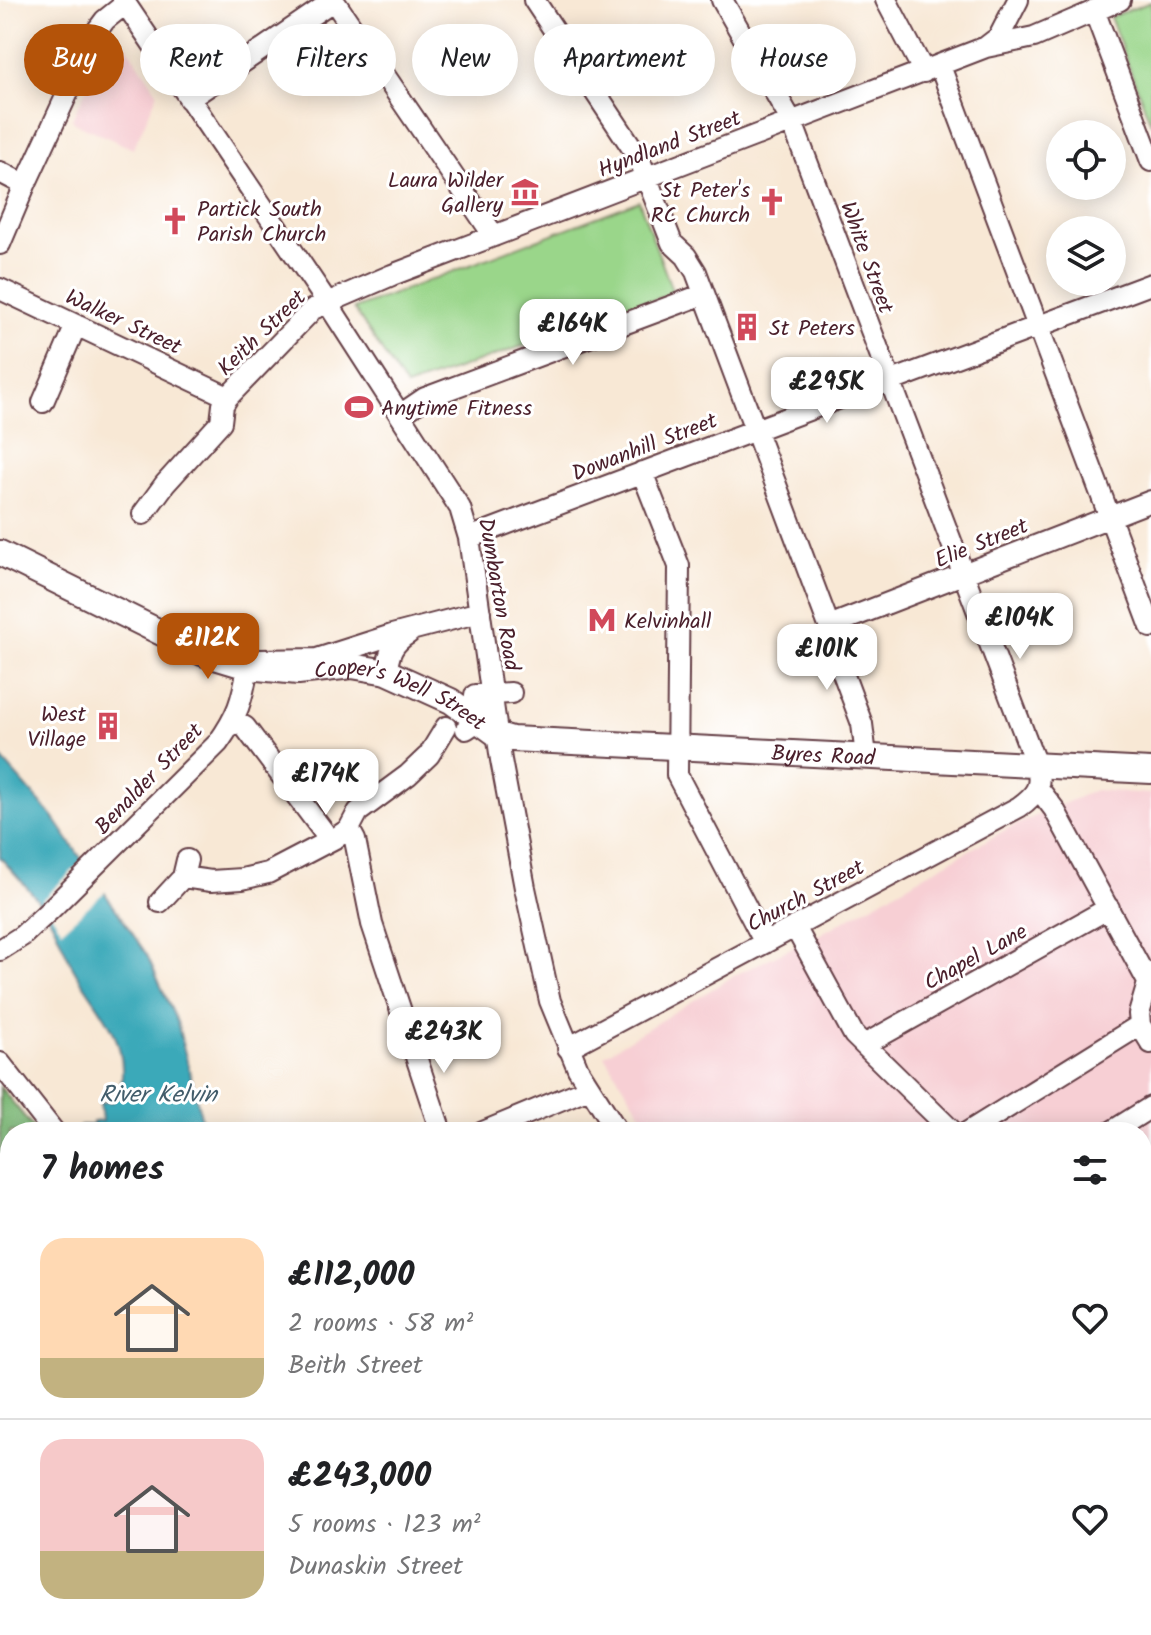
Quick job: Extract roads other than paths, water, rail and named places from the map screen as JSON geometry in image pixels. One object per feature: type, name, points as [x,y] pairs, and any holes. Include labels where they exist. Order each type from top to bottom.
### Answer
[{"type":"main road","name":"Cooper's Well Street","points":[[0,553],[184,645],[248,667],[298,672],[352,666],[387,672],[430,690],[461,723],[498,735]]},
{"type":"main road","name":"Byres Road","points":[[498,735],[526,741],[866,756],[1037,776],[1151,771]]},
{"type":"street","points":[[189,99],[334,0],[494,236]]},
{"type":"street","points":[[534,0],[639,158],[672,243],[692,264],[829,626],[830,638],[862,724],[866,756]]},
{"type":"street","name":"White Street","points":[[722,0],[792,122],[1037,776],[1150,977]]},
{"type":"street","points":[[886,0],[932,69],[1037,326],[1151,627]]},
{"type":"street","points":[[986,47],[999,37],[1018,0]]},
{"type":"street","name":"Hyndland Street","points":[[327,302],[986,47],[1034,37],[1120,0]]},
{"type":"street","points":[[0,244],[96,32],[124,2]]},
{"type":"street","name":"Dumbarton Road","points":[[124,2],[327,302],[453,496],[469,538],[480,612],[502,693],[498,735],[513,830],[547,987],[568,1048],[611,1122]]},
{"type":"street","points":[[1094,10],[1151,161]]},
{"type":"street","points":[[0,172],[25,185]]},
{"type":"street","name":"Dowanhill Street","points":[[469,538],[1151,284]]},
{"type":"street","name":"Walker Street","points":[[0,289],[228,397]]},
{"type":"street","points":[[400,415],[425,398],[704,294]]},
{"type":"street","name":"Keith Street","points":[[143,514],[165,484],[221,422],[223,405],[228,397],[313,309],[327,302]]},
{"type":"street","points":[[43,402],[76,325]]},
{"type":"street","points":[[642,472],[679,566],[677,775],[765,943]]},
{"type":"street","name":"Elie Street","points":[[829,626],[1151,501]]},
{"type":"street","points":[[248,667],[259,660],[317,659],[480,612]]},
{"type":"street","points":[[387,672],[387,660],[394,643],[409,633]]},
{"type":"street","name":"Benalder Street","points":[[0,950],[22,936],[50,910],[218,743],[234,721],[242,701],[248,667]]},
{"type":"street","points":[[160,902],[185,869],[211,881],[268,873],[349,829],[358,812],[408,775],[461,723],[475,695],[502,693]]},
{"type":"street","points":[[234,721],[245,727],[329,839]]},
{"type":"street","name":"Church Street","points":[[568,1048],[1019,807],[1029,799],[1037,776]]},
{"type":"street","points":[[349,829],[355,840],[372,924],[437,1122]]},
{"type":"street","name":"Chapel Lane","points":[[864,1045],[1109,908]]},
{"type":"street","points":[[795,927],[854,1035],[943,1122]]},
{"type":"street","points":[[986,1122],[1147,1035],[1139,1014],[1150,977]]},
{"type":"street","points":[[0,1063],[46,1122]]},
{"type":"street","points":[[507,1122],[589,1088]]},
{"type":"street","points":[[1127,1122],[1151,1107]]},
{"type":"water","name":"River Kelvin","points":[[0,757],[53,817],[147,955],[177,1022],[202,1122],[93,1122],[102,1121],[100,1102],[112,1102],[120,1089],[122,1078],[118,1044],[106,1018],[74,969],[45,910],[0,857]]},
{"type":"place","name":"Laura Wilder Gallery","points":[[525,192]]},
{"type":"place","name":"St Peter's RC Church","points":[[772,202]]},
{"type":"place","name":"Partick South Parish Church","points":[[175,221]]},
{"type":"place","name":"St Peters","points":[[747,327]]},
{"type":"place","name":"Anytime Fitness","points":[[359,407]]},
{"type":"place","name":"Kelvinhall","points":[[602,620]]},
{"type":"place","name":"West Village","points":[[108,726]]}]
